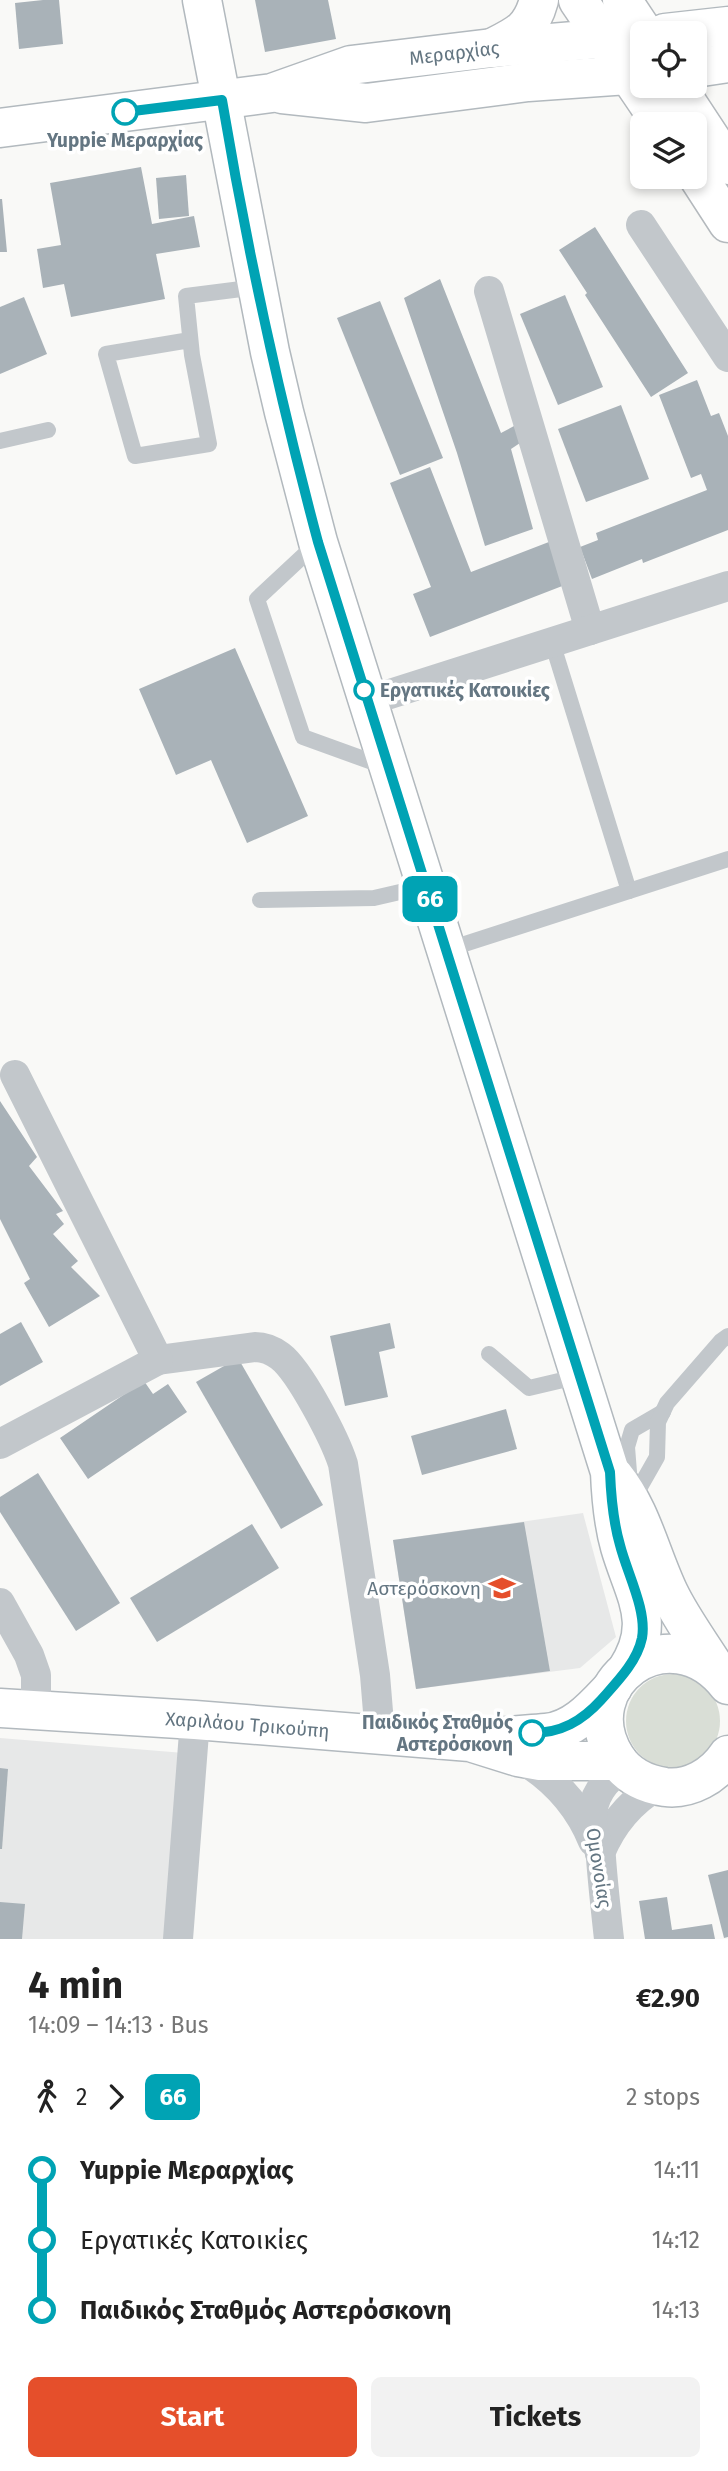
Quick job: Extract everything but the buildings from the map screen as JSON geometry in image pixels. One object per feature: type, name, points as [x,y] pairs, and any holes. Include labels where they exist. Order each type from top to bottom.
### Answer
[{"type":"street","points":[[202,0],[257,287],[284,412],[318,542],[580,1377],[621,1487],[669,1593],[722,1678]]},
{"type":"street","points":[[492,48],[521,33],[534,16],[539,0]]},
{"type":"street","points":[[578,0],[604,38],[630,68]]},
{"type":"street","points":[[622,0],[635,21]]},
{"type":"street","points":[[707,28],[728,26]]},
{"type":"street","name":"Μεραρχίας","points":[[0,128],[272,93],[351,65],[630,35]]},
{"type":"street","points":[[707,66],[728,63]]},
{"type":"street","name":"Μεραρχίας","points":[[272,93],[366,103],[528,82],[630,74]]},
{"type":"street","points":[[684,98],[728,165]]},
{"type":"street","points":[[706,189],[728,223]]},
{"type":"street","points":[[641,225],[728,357]]},
{"type":"street","points":[[489,291],[590,630]]},
{"type":"street","points":[[368,701],[728,586]]},
{"type":"street","points":[[15,1074],[158,1360]]},
{"type":"street","points":[[0,1444],[158,1360],[255,1347],[266,1348],[288,1364],[305,1390],[343,1464],[375,1675],[380,1736]]},
{"type":"street","points":[[621,1487],[611,1506],[642,1618],[641,1640],[607,1702],[604,1718],[610,1748],[621,1765],[634,1776],[671,1786],[728,1791]]},
{"type":"street","points":[[0,1603],[29,1655],[36,1675],[18,1709]]},
{"type":"street","points":[[470,1742],[512,1734],[559,1730],[581,1719],[619,1679],[643,1659],[662,1654],[681,1654],[701,1660],[722,1678]]},
{"type":"street","name":"Χαριλάου Τρικούπη","points":[[18,1709],[470,1742],[518,1757],[621,1765]]},
{"type":"street","points":[[178,1939],[195,1720]]},
{"type":"street","points":[[600,1853],[610,1832],[636,1800],[671,1786],[704,1779],[721,1766],[728,1755]]},
{"type":"street","points":[[518,1757],[546,1774],[566,1796],[583,1819],[600,1853]]},
{"type":"street","name":"Ομονοίας","points":[[609,1939],[600,1853],[592,1821],[597,1796],[606,1779],[621,1765]]},
{"type":"lane","points":[[190,340],[106,354],[135,456],[209,444],[190,340],[186,296],[257,287]]},
{"type":"lane","points":[[0,441],[48,430]]},
{"type":"lane","points":[[318,542],[257,599],[303,737],[388,767]]},
{"type":"lane","points":[[552,642],[629,891]]},
{"type":"lane","points":[[446,950],[728,859]]},
{"type":"lane","points":[[260,900],[374,898],[426,886]]},
{"type":"lane","points":[[621,1487],[657,1457],[658,1422],[667,1403],[728,1336]]},
{"type":"lane","points":[[489,1354],[530,1388],[580,1377]]},
{"type":"lane","points":[[621,1487],[632,1430],[663,1412]]},
{"type":"shaded area","name":"Αστερόσκονη","points":[[583,1513],[616,1637],[580,1668],[416,1689],[393,1540]]},
{"type":"shaded area","points":[[673,1674],[691,1678],[706,1688],[716,1703],[720,1721],[716,1739],[706,1754],[691,1764],[673,1768],[655,1764],[640,1754],[630,1739],[626,1721],[630,1703],[640,1688],[655,1678]]},
{"type":"shaded area","points":[[0,1738],[184,1753],[169,1939],[0,1939]]},
{"type":"bus line","name":"66","points":[[125,112],[222,100],[257,287],[284,412],[318,542],[610,1472],[614,1524],[641,1611],[641,1640],[626,1671],[590,1712],[559,1730],[532,1733]]},
{"type":"place","name":"Yuppie Μεραρχίας","points":[[125,112]]},
{"type":"place","name":"Εργατικές Κατοικίες","points":[[364,690]]},
{"type":"place","name":"Αστερόσκονη","points":[[502,1588]]},
{"type":"place","name":"Παιδικός Σταθμός Αστερόσκονη","points":[[532,1733]]}]
